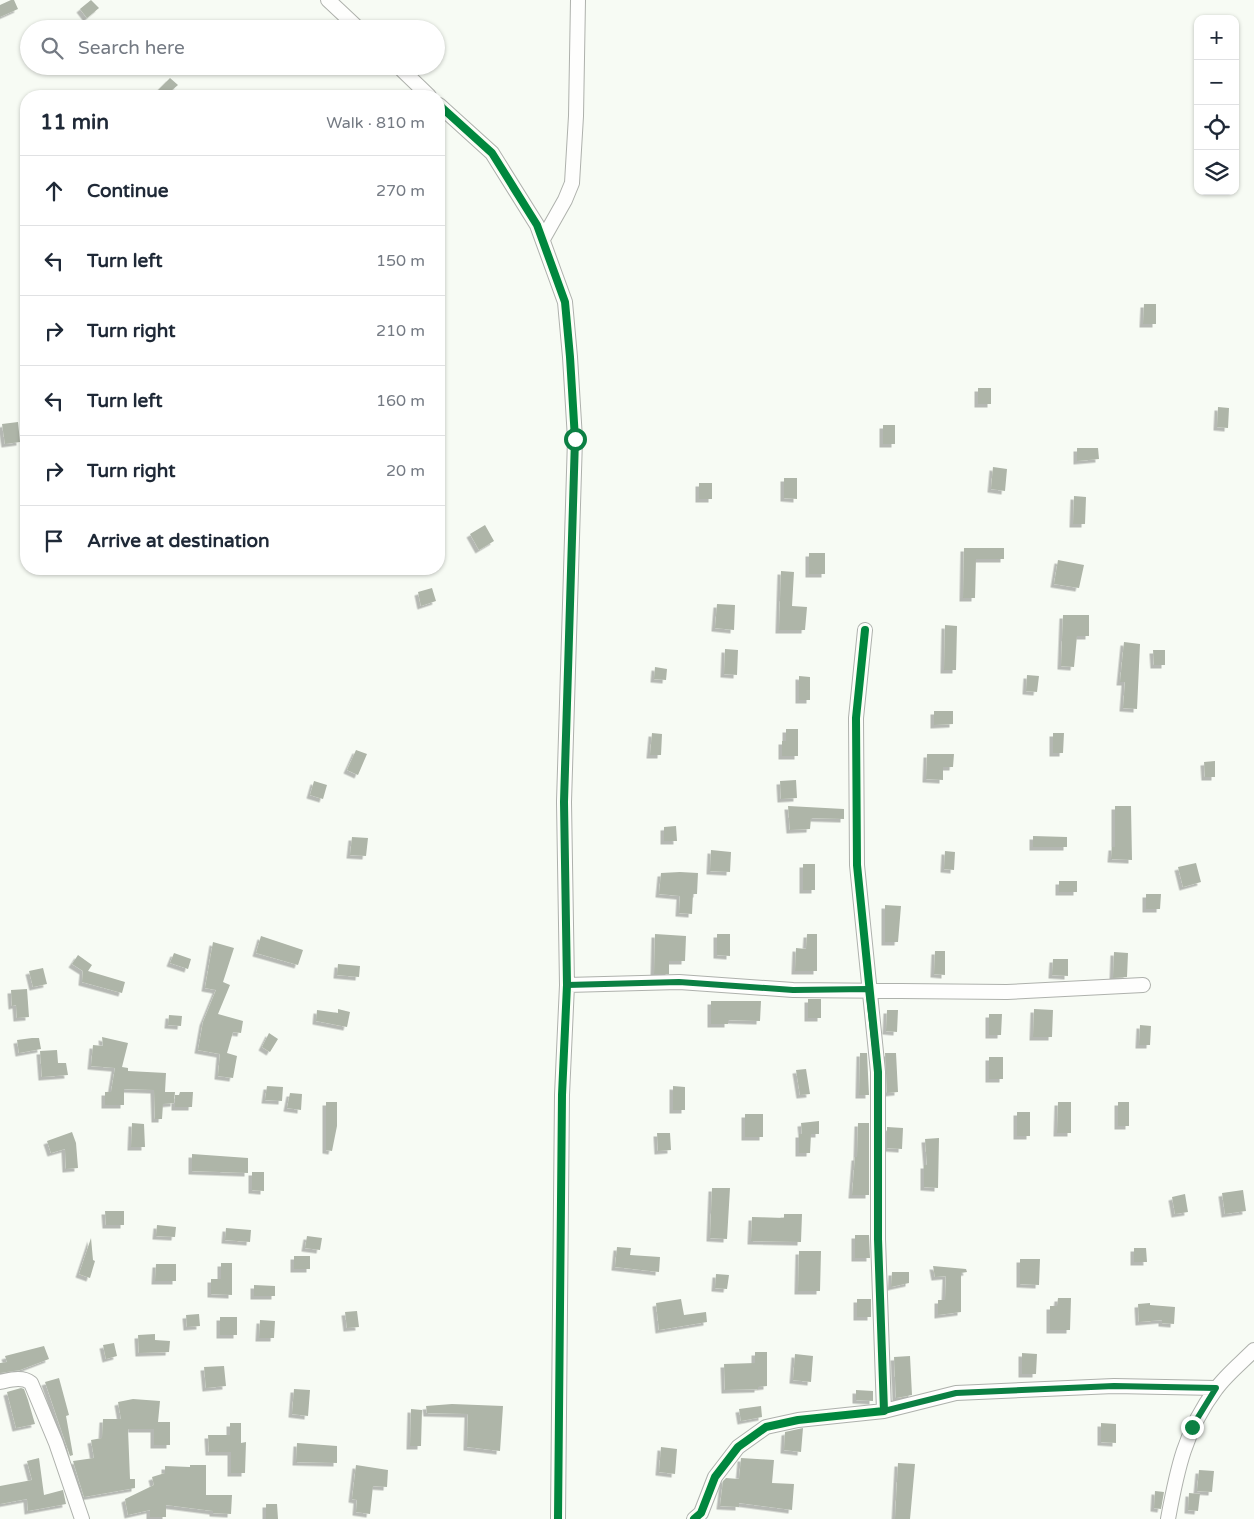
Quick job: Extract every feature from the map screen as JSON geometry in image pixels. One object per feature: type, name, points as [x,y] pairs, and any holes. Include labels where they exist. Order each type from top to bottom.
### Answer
[{"type":"street","points":[[328,0],[349,20]]},
{"type":"street","points":[[543,239],[565,200],[572,183],[576,116],[578,0]]},
{"type":"street","points":[[407,75],[423,90]]},
{"type":"street","points":[[445,110],[492,153],[537,224],[565,302],[575,439],[564,802],[567,985],[562,1094],[558,1519]]},
{"type":"street","points":[[865,630],[856,718],[857,865],[868,989],[878,1072],[878,1239],[884,1411]]},
{"type":"street","points":[[567,985],[679,982],[793,990],[868,989],[1007,992],[1143,985]]},
{"type":"street","points":[[1168,1519],[1179,1460],[1188,1435],[1216,1388],[1254,1350]]},
{"type":"street","points":[[0,1382],[19,1379],[27,1380],[31,1383],[56,1443],[82,1519]]},
{"type":"street","points":[[694,1519],[700,1513],[715,1477],[738,1447],[766,1427],[798,1420],[884,1411],[956,1393],[1114,1386],[1216,1388]]},
{"type":"building","points":[[14,0],[18,9],[0,17],[0,5]]},
{"type":"building","points":[[91,0],[99,8],[87,18],[80,9]]},
{"type":"building","points":[[170,78],[178,85],[172,90],[158,90]]},
{"type":"building","points":[[1144,304],[1156,304],[1156,324],[1143,324]]},
{"type":"building","points":[[978,388],[991,388],[991,404],[978,404]]},
{"type":"building","points":[[1218,407],[1229,408],[1228,428],[1217,427]]},
{"type":"building","points":[[18,422],[20,442],[5,444],[2,424]]},
{"type":"building","points":[[883,425],[895,425],[895,444],[883,444]]},
{"type":"building","points":[[1077,448],[1098,448],[1099,459],[1077,461]]},
{"type":"building","points":[[993,467],[1007,469],[1005,491],[991,489]]},
{"type":"building","points":[[784,478],[797,478],[797,499],[784,498]]},
{"type":"building","points":[[699,483],[712,483],[712,499],[699,499]]},
{"type":"building","points":[[1074,496],[1086,497],[1085,524],[1073,524]]},
{"type":"building","points":[[485,525],[494,541],[479,550],[470,534]]},
{"type":"building","points":[[964,548],[1004,548],[1004,559],[976,559],[975,598],[963,598]]},
{"type":"building","points":[[809,553],[825,553],[825,574],[809,574]]},
{"type":"building","points":[[1058,560],[1084,565],[1079,588],[1054,584]]},
{"type":"building","points":[[781,571],[794,572],[792,606],[807,607],[805,630],[779,630]]},
{"type":"building","points":[[432,588],[436,601],[421,606],[418,592]]},
{"type":"building","points":[[717,604],[735,605],[734,630],[715,628]]},
{"type":"building","points":[[1063,615],[1089,615],[1089,636],[1077,636],[1074,667],[1061,666]]},
{"type":"building","points":[[945,625],[957,626],[956,670],[944,670]]},
{"type":"building","points":[[1124,642],[1140,644],[1137,709],[1123,708],[1125,682],[1120,682]]},
{"type":"building","points":[[725,649],[738,650],[737,675],[724,674]]},
{"type":"building","points":[[1153,650],[1165,650],[1165,665],[1154,665]]},
{"type":"building","points":[[655,667],[667,669],[666,680],[654,679]]},
{"type":"building","points":[[1027,675],[1039,676],[1037,692],[1026,691]]},
{"type":"building","points":[[799,676],[810,677],[810,700],[799,700]]},
{"type":"building","points":[[934,711],[953,711],[953,724],[934,725]]},
{"type":"building","points":[[786,729],[798,729],[798,756],[782,756],[782,741],[786,741]]},
{"type":"building","points":[[652,733],[662,734],[661,755],[650,755]]},
{"type":"building","points":[[1053,733],[1064,733],[1063,753],[1053,753]]},
{"type":"building","points":[[356,750],[367,754],[358,775],[347,770]]},
{"type":"building","points":[[927,754],[954,754],[953,767],[943,767],[943,780],[926,779]]},
{"type":"building","points":[[1215,761],[1215,777],[1205,777],[1204,762]]},
{"type":"building","points":[[796,780],[797,798],[781,799],[780,781]]},
{"type":"building","points":[[314,781],[327,785],[323,799],[310,795]]},
{"type":"building","points":[[788,806],[844,809],[844,819],[811,818],[810,829],[790,830]]},
{"type":"building","points":[[1115,806],[1131,806],[1132,860],[1111,859],[1112,847],[1115,847]]},
{"type":"building","points":[[676,826],[677,841],[664,841],[664,827]]},
{"type":"building","points":[[1033,836],[1067,837],[1067,847],[1033,847]]},
{"type":"building","points":[[352,837],[368,838],[366,856],[350,855]]},
{"type":"building","points":[[711,850],[731,852],[730,872],[710,871]]},
{"type":"building","points":[[945,851],[955,852],[954,870],[944,869]]},
{"type":"building","points":[[1196,863],[1201,882],[1183,887],[1178,867]]},
{"type":"building","points":[[803,864],[815,864],[815,890],[803,890]]},
{"type":"building","points":[[661,873],[698,873],[697,894],[693,894],[692,914],[679,913],[680,896],[659,894]]},
{"type":"building","points":[[1059,881],[1077,881],[1077,892],[1059,892]]},
{"type":"building","points":[[1146,894],[1161,894],[1160,909],[1146,909]]},
{"type":"building","points":[[885,905],[901,906],[898,942],[885,942]]},
{"type":"building","points":[[655,934],[686,936],[685,961],[669,961],[669,974],[654,974]]},
{"type":"building","points":[[717,934],[730,934],[730,956],[717,955]]},
{"type":"building","points":[[807,934],[817,934],[817,971],[795,971],[796,948],[806,949]]},
{"type":"building","points":[[261,936],[303,950],[298,965],[256,953]]},
{"type":"building","points":[[213,942],[234,948],[223,982],[230,985],[218,1014],[243,1021],[241,1033],[233,1032],[227,1053],[237,1056],[233,1078],[218,1076],[220,1054],[198,1050],[203,1022],[216,990],[205,988]]},
{"type":"building","points":[[935,951],[945,951],[945,975],[934,974]]},
{"type":"building","points":[[1114,952],[1128,953],[1127,977],[1113,978]]},
{"type":"building","points":[[174,953],[191,959],[188,969],[170,963]]},
{"type":"building","points":[[78,955],[92,965],[88,971],[125,982],[122,993],[82,982],[83,971],[72,964]]},
{"type":"building","points":[[1053,959],[1068,959],[1068,976],[1052,975]]},
{"type":"building","points":[[338,964],[360,966],[359,977],[337,975]]},
{"type":"building","points":[[43,968],[47,984],[33,987],[29,971]]},
{"type":"building","points":[[27,989],[29,1017],[17,1018],[16,1005],[12,1006],[11,990]]},
{"type":"building","points":[[808,999],[821,999],[821,1018],[808,1018]]},
{"type":"building","points":[[711,1001],[761,1001],[760,1021],[728,1020],[728,1024],[711,1024]]},
{"type":"building","points":[[338,1009],[350,1012],[347,1027],[316,1021],[317,1010],[338,1013]]},
{"type":"building","points":[[1034,1009],[1053,1010],[1052,1037],[1033,1037]]},
{"type":"building","points":[[887,1010],[898,1010],[897,1032],[886,1031]]},
{"type":"building","points":[[989,1014],[1002,1014],[1001,1035],[989,1035]]},
{"type":"building","points":[[169,1015],[182,1016],[181,1026],[168,1025]]},
{"type":"building","points":[[1140,1025],[1151,1026],[1150,1045],[1139,1045]]},
{"type":"building","points":[[269,1033],[278,1039],[270,1052],[262,1047]]},
{"type":"building","points":[[102,1037],[128,1043],[122,1067],[128,1068],[128,1071],[166,1073],[165,1092],[175,1092],[174,1103],[163,1104],[162,1119],[155,1119],[154,1090],[124,1089],[124,1105],[105,1105],[105,1092],[111,1092],[115,1068],[91,1066],[93,1045],[103,1046]]},
{"type":"building","points":[[39,1038],[41,1049],[19,1053],[17,1040]]},
{"type":"building","points":[[57,1050],[58,1063],[66,1063],[68,1075],[42,1077],[40,1051]]},
{"type":"building","points":[[860,1053],[867,1053],[869,1095],[859,1095]]},
{"type":"building","points":[[885,1053],[896,1053],[898,1092],[887,1093]]},
{"type":"building","points":[[989,1057],[1003,1057],[1003,1079],[989,1079]]},
{"type":"building","points":[[806,1069],[810,1094],[800,1095],[796,1070]]},
{"type":"building","points":[[267,1086],[283,1087],[282,1101],[265,1100]]},
{"type":"building","points":[[673,1086],[685,1087],[685,1110],[673,1110]]},
{"type":"building","points":[[180,1092],[193,1092],[192,1107],[175,1107],[175,1095],[179,1095]]},
{"type":"building","points":[[290,1093],[302,1094],[301,1110],[287,1108]]},
{"type":"building","points":[[326,1102],[337,1102],[337,1126],[332,1151],[326,1150]]},
{"type":"building","points":[[1058,1102],[1071,1102],[1071,1133],[1057,1133]]},
{"type":"building","points":[[1118,1102],[1129,1102],[1129,1126],[1118,1126]]},
{"type":"building","points":[[1017,1112],[1030,1112],[1030,1136],[1017,1136]]},
{"type":"building","points":[[745,1114],[763,1114],[763,1137],[745,1137]]},
{"type":"building","points":[[819,1121],[819,1134],[802,1134],[801,1123]]},
{"type":"building","points":[[132,1123],[144,1124],[145,1147],[131,1147]]},
{"type":"building","points":[[858,1123],[869,1123],[869,1195],[852,1195],[855,1157],[857,1157]]},
{"type":"building","points":[[887,1127],[903,1128],[902,1149],[887,1148]]},
{"type":"building","points":[[72,1132],[76,1143],[78,1168],[66,1169],[65,1149],[51,1153],[47,1141]]},
{"type":"building","points":[[657,1133],[670,1133],[671,1150],[658,1151]]},
{"type":"building","points":[[799,1134],[811,1134],[810,1153],[799,1153]]},
{"type":"building","points":[[939,1138],[938,1188],[924,1187],[924,1165],[927,1165],[925,1139]]},
{"type":"building","points":[[192,1154],[248,1158],[248,1173],[192,1171]]},
{"type":"building","points":[[252,1172],[264,1172],[264,1191],[252,1190]]},
{"type":"building","points":[[712,1188],[730,1188],[727,1239],[710,1238]]},
{"type":"building","points":[[1243,1190],[1246,1211],[1225,1214],[1222,1193]]},
{"type":"building","points":[[1185,1194],[1188,1212],[1175,1214],[1172,1197]]},
{"type":"building","points":[[105,1211],[124,1211],[124,1225],[106,1225]]},
{"type":"building","points":[[784,1214],[802,1214],[801,1242],[751,1241],[752,1217],[784,1218]]},
{"type":"building","points":[[157,1225],[176,1227],[175,1237],[156,1236]]},
{"type":"building","points":[[226,1228],[251,1230],[250,1242],[225,1240]]},
{"type":"building","points":[[855,1235],[869,1235],[870,1258],[855,1258]]},
{"type":"building","points":[[307,1236],[322,1238],[320,1250],[305,1248]]},
{"type":"building","points":[[91,1238],[93,1260],[95,1261],[90,1278],[79,1274]]},
{"type":"building","points":[[617,1247],[631,1248],[630,1255],[660,1257],[659,1272],[615,1267]]},
{"type":"building","points":[[1134,1248],[1146,1248],[1147,1262],[1134,1262]]},
{"type":"building","points":[[799,1251],[821,1251],[820,1291],[798,1291]]},
{"type":"building","points":[[294,1256],[310,1256],[310,1269],[294,1269]]},
{"type":"building","points":[[1020,1259],[1040,1259],[1039,1285],[1020,1284]]},
{"type":"building","points":[[221,1263],[232,1263],[232,1295],[211,1294],[211,1279],[221,1279]]},
{"type":"building","points":[[156,1264],[176,1264],[176,1281],[155,1281]]},
{"type":"building","points":[[933,1266],[966,1269],[967,1272],[961,1273],[961,1312],[938,1315],[938,1300],[945,1300],[946,1276],[935,1277]]},
{"type":"building","points":[[892,1272],[909,1272],[909,1283],[891,1287]]},
{"type":"building","points":[[716,1274],[729,1275],[727,1289],[715,1288]]},
{"type":"building","points":[[254,1285],[275,1286],[275,1296],[254,1296]]},
{"type":"building","points":[[1058,1298],[1071,1298],[1070,1330],[1050,1330],[1050,1306],[1057,1306]]},
{"type":"building","points":[[681,1299],[684,1315],[706,1312],[707,1322],[659,1330],[656,1303]]},
{"type":"building","points":[[857,1299],[871,1299],[871,1317],[857,1317]]},
{"type":"building","points":[[1150,1303],[1150,1305],[1175,1307],[1174,1324],[1162,1323],[1162,1320],[1139,1322],[1138,1304]]},
{"type":"building","points":[[357,1311],[359,1327],[347,1328],[345,1312]]},
{"type":"building","points":[[199,1314],[200,1326],[187,1327],[186,1315]]},
{"type":"building","points":[[220,1317],[237,1317],[237,1335],[220,1335]]},
{"type":"building","points":[[260,1320],[275,1321],[274,1338],[259,1338]]},
{"type":"building","points":[[155,1334],[155,1340],[170,1341],[169,1352],[139,1353],[138,1335]]},
{"type":"building","points":[[114,1343],[117,1356],[106,1359],[103,1345]]},
{"type":"building","points":[[44,1346],[49,1359],[20,1370],[0,1373],[0,1363],[7,1362],[5,1356]]},
{"type":"building","points":[[755,1352],[767,1352],[767,1386],[758,1387],[758,1389],[725,1390],[724,1364],[755,1363]]},
{"type":"building","points":[[1022,1353],[1037,1354],[1036,1374],[1022,1374]]},
{"type":"building","points":[[795,1354],[813,1356],[811,1382],[793,1380]]},
{"type":"building","points":[[910,1356],[912,1395],[896,1398],[894,1357]]},
{"type":"building","points":[[224,1366],[226,1386],[206,1388],[204,1367]]},
{"type":"building","points":[[59,1378],[69,1415],[66,1416],[73,1455],[70,1456],[45,1382]]},
{"type":"building","points":[[21,1388],[24,1389],[35,1424],[16,1428],[7,1392]]},
{"type":"building","points":[[294,1389],[310,1390],[308,1416],[292,1414]]},
{"type":"building","points":[[856,1390],[873,1391],[873,1401],[856,1400]]},
{"type":"building","points":[[133,1399],[160,1401],[158,1422],[170,1422],[170,1445],[154,1445],[154,1429],[128,1429],[130,1479],[135,1479],[135,1488],[84,1497],[73,1461],[94,1458],[91,1440],[102,1438],[103,1419],[121,1419],[118,1402]]},
{"type":"building","points":[[452,1404],[503,1406],[500,1451],[467,1447],[468,1414],[427,1413],[426,1406]]},
{"type":"building","points":[[761,1406],[762,1417],[741,1421],[739,1409]]},
{"type":"building","points":[[411,1409],[422,1410],[421,1446],[410,1446]]},
{"type":"building","points":[[230,1423],[241,1423],[241,1443],[246,1442],[245,1473],[231,1473],[231,1452],[209,1452],[208,1435],[230,1435]]},
{"type":"building","points":[[1101,1423],[1116,1424],[1116,1443],[1101,1442]]},
{"type":"building","points":[[803,1428],[801,1452],[784,1450],[785,1432]]},
{"type":"building","points":[[297,1443],[337,1446],[337,1463],[296,1462]]},
{"type":"building","points":[[661,1447],[677,1449],[675,1474],[659,1472]]},
{"type":"building","points":[[39,1458],[44,1495],[63,1490],[66,1504],[28,1511],[27,1499],[0,1504],[0,1486],[32,1480],[27,1461]]},
{"type":"building","points":[[741,1458],[774,1460],[772,1483],[794,1484],[792,1510],[739,1503],[739,1507],[720,1506],[723,1481],[726,1478],[739,1479]]},
{"type":"building","points":[[898,1463],[915,1464],[910,1519],[895,1519]]},
{"type":"building","points":[[190,1465],[206,1465],[206,1495],[232,1495],[231,1514],[166,1505],[166,1517],[150,1517],[150,1510],[128,1515],[125,1499],[154,1485],[152,1477],[165,1473],[165,1466],[190,1467]]},
{"type":"building","points":[[356,1465],[388,1470],[387,1487],[373,1486],[370,1514],[356,1512],[357,1500],[352,1499]]},
{"type":"building","points":[[1199,1470],[1214,1471],[1212,1492],[1197,1491]]},
{"type":"building","points":[[1155,1491],[1164,1492],[1161,1509],[1154,1508]]},
{"type":"building","points":[[1189,1493],[1200,1494],[1198,1511],[1188,1510]]},
{"type":"building","points":[[266,1504],[277,1504],[278,1519],[266,1519]]},
{"type":"cycle path","points":[[445,110],[492,153],[537,225],[565,302],[570,357],[575,439],[564,802],[567,985],[562,1095],[558,1519]]},
{"type":"cycle path","points":[[694,1519],[701,1513],[715,1477],[738,1447],[766,1427],[798,1420],[884,1411],[878,1239],[878,1072],[857,865],[856,718],[865,630]]},
{"type":"route","points":[[575,439],[564,802],[567,985],[679,982],[793,990],[868,989],[878,1072],[878,1239],[882,1398],[884,1411],[956,1393],[994,1390],[1114,1386],[1216,1388],[1192,1427]]}]
